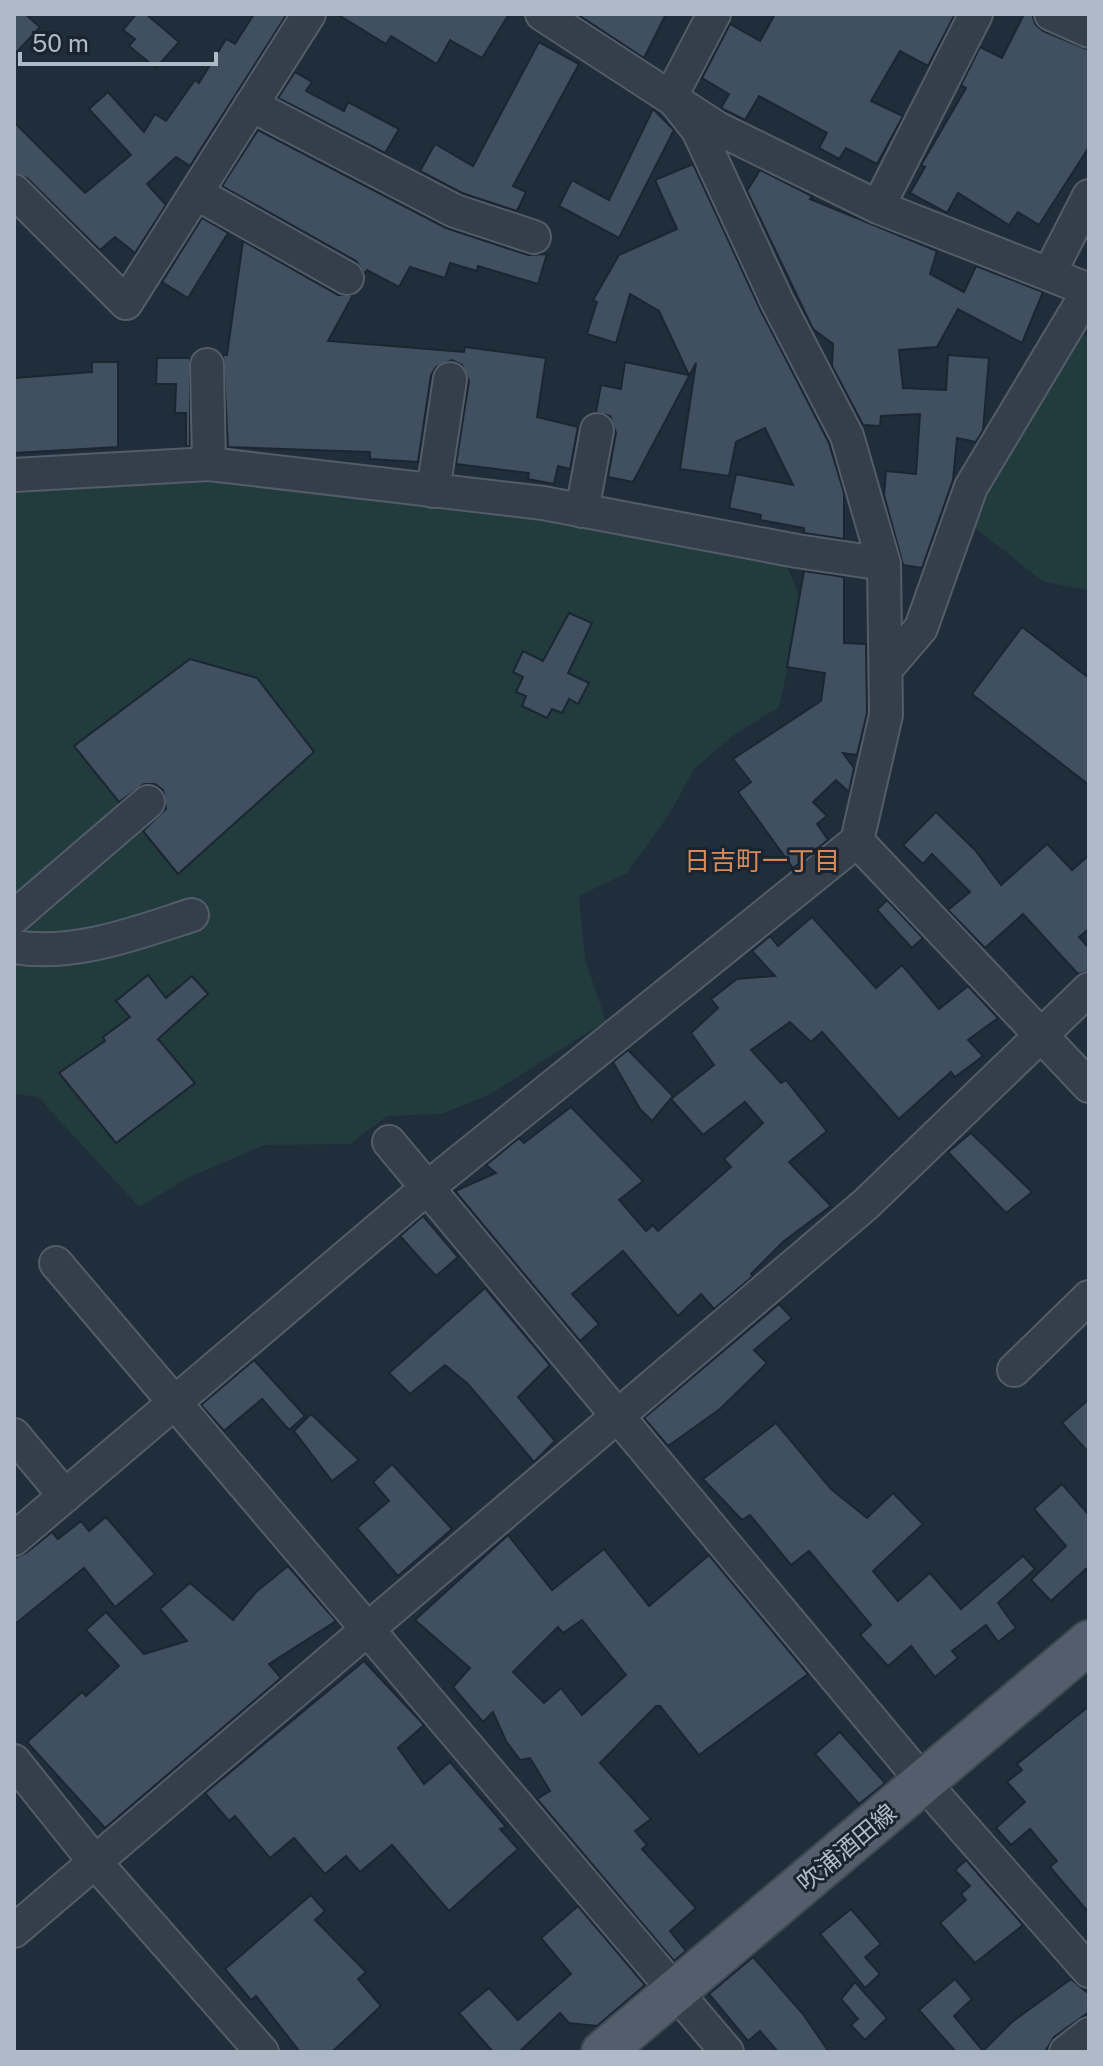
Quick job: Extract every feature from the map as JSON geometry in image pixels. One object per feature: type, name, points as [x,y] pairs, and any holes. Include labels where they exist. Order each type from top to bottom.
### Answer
[{"type":"main road","name":"吹浦酒田線","points":[[603,2052],[1089,1642]]},
{"type":"street","points":[[14,191],[126,303],[309,14]]},
{"type":"street","points":[[542,14],[717,128],[878,207],[1050,272],[1089,290],[971,487],[921,628],[886,669]]},
{"type":"street","points":[[671,96],[714,14]]},
{"type":"street","points":[[878,207],[976,14]]},
{"type":"street","points":[[1051,14],[1089,31]]},
{"type":"street","points":[[14,1539],[427,1188],[857,841],[886,715],[884,564],[847,436],[777,301],[698,130],[671,96]]},
{"type":"street","points":[[251,105],[455,211],[534,237]]},
{"type":"street","points":[[196,193],[347,278]]},
{"type":"street","points":[[1050,272],[1089,196]]},
{"type":"street","points":[[207,365],[209,464]]},
{"type":"street","points":[[433,491],[450,379]]},
{"type":"street","points":[[582,511],[597,430]]},
{"type":"street","points":[[14,475],[209,464],[582,511],[884,564]]},
{"type":"street","points":[[14,917],[148,802]]},
{"type":"street","points":[[857,841],[1089,1086]]},
{"type":"street","points":[[14,947],[32,950],[109,942],[192,915]]},
{"type":"street","points":[[14,1931],[619,1418],[866,1204],[1089,989]]},
{"type":"street","points":[[389,1142],[924,1783],[1089,1971]]},
{"type":"street","points":[[56,1263],[727,2052]]},
{"type":"street","points":[[1014,1370],[1089,1297]]},
{"type":"street","points":[[14,1435],[65,1496]]},
{"type":"street","points":[[14,1761],[95,1862],[262,2052]]},
{"type":"street","points":[[1066,2052],[1089,2034]]},
{"type":"green space","points":[[1068,324],[1089,338],[1089,590],[1044,582],[967,522]]},
{"type":"green space","points":[[137,454],[781,553],[802,602],[779,707],[734,735],[694,769],[670,813],[627,873],[579,896],[585,959],[606,1021],[489,1095],[442,1114],[387,1116],[350,1144],[265,1145],[190,1177],[139,1207],[38,1097],[14,1094],[14,475]]},
{"type":"building","points":[[14,14],[25,14],[40,27],[14,55]]},
{"type":"building","points":[[136,14],[146,14],[179,42],[156,68],[129,46],[135,39],[123,30]]},
{"type":"building","points":[[254,14],[287,14],[190,166],[176,157],[147,184],[166,205],[135,253],[115,237],[100,250],[27,178],[14,173],[14,122],[85,193],[131,155],[89,109],[108,92],[144,132],[155,114],[166,121],[195,80],[199,83],[226,39],[235,44]]},
{"type":"building","points":[[337,14],[509,14],[482,58],[450,40],[437,64],[391,36],[386,44]]},
{"type":"building","points":[[577,14],[666,14],[644,58]]},
{"type":"building","points":[[775,14],[955,14],[928,66],[900,51],[871,101],[903,116],[877,164],[846,148],[839,159],[819,148],[827,133],[759,96],[745,120],[721,108],[729,94],[702,78],[730,24],[760,41]]},
{"type":"building","points":[[1024,14],[1032,14],[1035,24],[1043,31],[1089,50],[1089,147],[1039,225],[1018,212],[1009,225],[958,193],[947,213],[910,193],[925,167],[921,165],[966,88],[961,85],[980,47],[1002,58]]},
{"type":"building","points":[[539,42],[579,64],[513,186],[526,192],[517,211],[462,193],[420,171],[435,144],[473,166]]},
{"type":"building","points":[[295,72],[312,82],[306,91],[344,111],[348,102],[399,129],[385,153],[278,98]]},
{"type":"building","points":[[653,109],[674,130],[619,238],[559,206],[572,180],[609,200]]},
{"type":"building","points":[[258,130],[446,228],[528,255],[547,254],[538,284],[478,266],[477,271],[450,263],[445,278],[410,267],[399,287],[367,270],[365,274],[356,261],[222,186]]},
{"type":"building","points":[[693,164],[760,309],[829,443],[844,493],[844,539],[804,533],[804,528],[760,520],[761,515],[729,508],[736,474],[793,485],[765,428],[736,442],[729,476],[680,469],[696,363],[633,482],[608,477],[616,433],[610,416],[596,412],[601,385],[621,389],[625,362],[689,375],[659,311],[630,294],[616,343],[587,334],[597,302],[593,300],[619,255],[677,229],[655,180]]},
{"type":"building","points":[[760,170],[812,196],[810,199],[937,251],[930,274],[964,292],[976,266],[1043,292],[1022,343],[958,309],[937,347],[899,350],[903,388],[946,390],[948,355],[989,358],[983,430],[976,442],[957,438],[953,480],[922,568],[903,565],[884,495],[886,471],[916,474],[920,414],[881,416],[880,426],[863,425],[832,366],[833,344],[813,329],[747,191]]},
{"type":"building","points":[[202,218],[228,233],[188,298],[162,282]]},
{"type":"building","points":[[243,241],[338,295],[353,295],[328,341],[464,352],[465,347],[546,358],[537,417],[578,427],[570,469],[558,466],[554,484],[528,479],[529,473],[456,464],[469,381],[462,365],[452,360],[436,367],[431,375],[418,462],[370,459],[370,452],[228,447],[223,355],[227,355]]},
{"type":"building","points":[[157,358],[190,358],[190,446],[186,446],[186,413],[175,413],[176,384],[156,384]]},
{"type":"building","points":[[92,362],[118,362],[118,447],[14,453],[14,378],[92,372]]},
{"type":"building","points":[[804,571],[844,577],[844,643],[866,644],[867,713],[857,755],[843,753],[854,768],[849,792],[836,780],[813,802],[827,816],[817,824],[828,840],[793,868],[738,792],[751,782],[733,759],[821,701],[825,673],[787,667]]},
{"type":"building","points":[[569,613],[592,623],[568,673],[589,683],[578,704],[569,699],[562,713],[552,709],[547,718],[522,706],[526,696],[516,692],[523,677],[513,672],[523,651],[543,661]]},
{"type":"building","points":[[1022,627],[1089,678],[1089,785],[972,694]]},
{"type":"building","points":[[190,659],[257,678],[314,752],[178,874],[143,831],[166,809],[163,790],[155,784],[144,784],[119,802],[74,746]]},
{"type":"building","points":[[936,812],[975,850],[1001,885],[1047,844],[1072,870],[1089,855],[1089,929],[1079,937],[1089,948],[1089,971],[1078,974],[1023,914],[985,948],[948,910],[970,892],[932,854],[923,864],[903,845]]},
{"type":"building","points":[[887,900],[923,938],[912,948],[877,910]]},
{"type":"building","points":[[812,917],[876,988],[902,965],[939,1009],[968,986],[998,1018],[968,1040],[983,1056],[955,1077],[951,1072],[899,1119],[822,1032],[811,1042],[790,1022],[751,1050],[781,1083],[786,1080],[827,1131],[789,1162],[831,1206],[784,1241],[751,1274],[753,1276],[714,1309],[701,1294],[678,1316],[623,1251],[572,1294],[599,1324],[580,1341],[455,1191],[496,1173],[486,1165],[519,1138],[524,1143],[571,1107],[643,1181],[619,1200],[646,1231],[653,1225],[658,1231],[731,1167],[724,1159],[763,1123],[745,1102],[703,1135],[671,1099],[714,1065],[691,1033],[718,1008],[711,999],[737,979],[775,976],[752,951],[770,936],[778,946]]},
{"type":"building","points":[[148,975],[166,998],[192,976],[208,994],[158,1039],[195,1083],[116,1143],[59,1073],[105,1041],[103,1037],[130,1017],[116,1001]]},
{"type":"building","points":[[628,1050],[673,1096],[652,1121],[640,1109],[613,1062]]},
{"type":"building","points":[[971,1133],[1032,1192],[1006,1213],[948,1152]]},
{"type":"building","points":[[423,1216],[458,1257],[436,1276],[400,1236]]},
{"type":"building","points":[[485,1288],[550,1365],[518,1397],[555,1441],[534,1462],[468,1384],[445,1365],[410,1394],[389,1373]]},
{"type":"building","points":[[779,1304],[792,1318],[754,1350],[767,1363],[720,1409],[668,1446],[644,1418]]},
{"type":"building","points":[[254,1360],[305,1416],[289,1430],[262,1399],[224,1431],[201,1405]]},
{"type":"building","points":[[1089,1399],[1089,1453],[1062,1423]]},
{"type":"building","points":[[311,1414],[359,1460],[332,1481],[294,1431]]},
{"type":"building","points":[[776,1423],[831,1489],[867,1518],[893,1493],[923,1524],[873,1571],[898,1601],[930,1573],[961,1609],[1023,1556],[1035,1569],[998,1603],[1016,1628],[998,1642],[986,1625],[952,1651],[958,1658],[935,1677],[911,1646],[888,1666],[860,1635],[871,1625],[809,1551],[791,1565],[750,1515],[742,1520],[703,1479]]},
{"type":"building","points":[[392,1464],[452,1529],[398,1576],[357,1528],[389,1501],[373,1482]]},
{"type":"building","points":[[1062,1484],[1089,1515],[1089,1572],[1086,1569],[1051,1601],[1031,1580],[1066,1546],[1034,1509]]},
{"type":"building","points":[[106,1517],[155,1574],[115,1607],[84,1568],[14,1625],[14,1558],[26,1553],[52,1532],[58,1539],[81,1521],[89,1531]]},
{"type":"building","points":[[508,1535],[552,1590],[604,1549],[649,1606],[709,1555],[808,1674],[699,1755],[660,1706],[656,1706],[600,1763],[651,1819],[635,1831],[647,1845],[642,1849],[696,1908],[670,1931],[686,1951],[674,1961],[537,1799],[550,1791],[530,1758],[520,1760],[506,1741],[493,1712],[483,1722],[453,1687],[470,1668],[415,1620]],"holes":[[[582,1620],[626,1675],[582,1715],[561,1688],[544,1703],[513,1672],[558,1627],[563,1633]]]},
{"type":"building","points":[[288,1566],[336,1621],[269,1664],[281,1678],[105,1828],[27,1742],[82,1692],[86,1696],[119,1666],[86,1630],[106,1612],[144,1654],[187,1641],[160,1609],[190,1583],[233,1620],[256,1592]]},
{"type":"building","points":[[364,1661],[424,1725],[398,1748],[424,1784],[450,1762],[506,1827],[500,1829],[518,1849],[449,1911],[392,1845],[360,1872],[346,1856],[325,1874],[294,1838],[270,1858],[235,1816],[229,1821],[205,1793]]},
{"type":"building","points":[[1089,1706],[1089,1913],[1050,1867],[1057,1861],[1030,1829],[1011,1845],[996,1828],[1025,1802],[1007,1782],[1022,1770],[1017,1764]]},
{"type":"building","points":[[840,1732],[885,1783],[859,1804],[815,1754]]},
{"type":"building","points":[[966,1860],[1023,1925],[975,1963],[940,1923],[966,1900],[961,1894],[970,1886],[955,1870]]},
{"type":"building","points":[[311,1895],[325,1911],[315,1920],[366,1972],[358,1979],[381,2006],[332,2052],[300,2052],[256,1996],[251,2000],[225,1969]]},
{"type":"building","points":[[578,1906],[645,1985],[597,2026],[569,2023],[560,2013],[519,2052],[493,2052],[459,2013],[489,1988],[518,2020],[571,1974],[541,1938]]},
{"type":"building","points":[[851,1909],[881,1944],[865,1957],[880,1974],[865,1988],[820,1934]]},
{"type":"building","points":[[753,1957],[803,2014],[829,2052],[778,2052],[760,2031],[748,2041],[709,1994]]},
{"type":"building","points":[[955,1979],[972,1999],[954,2016],[983,2051],[1012,2022],[1071,1979],[1089,1994],[1089,2012],[1054,2037],[1045,2052],[956,2052],[919,2010]]},
{"type":"building","points":[[855,1982],[887,2018],[865,2040],[851,2025],[858,2019],[841,1999]]},
{"type":"district","name":"日吉町一丁目","points":[[762,861]]}]
